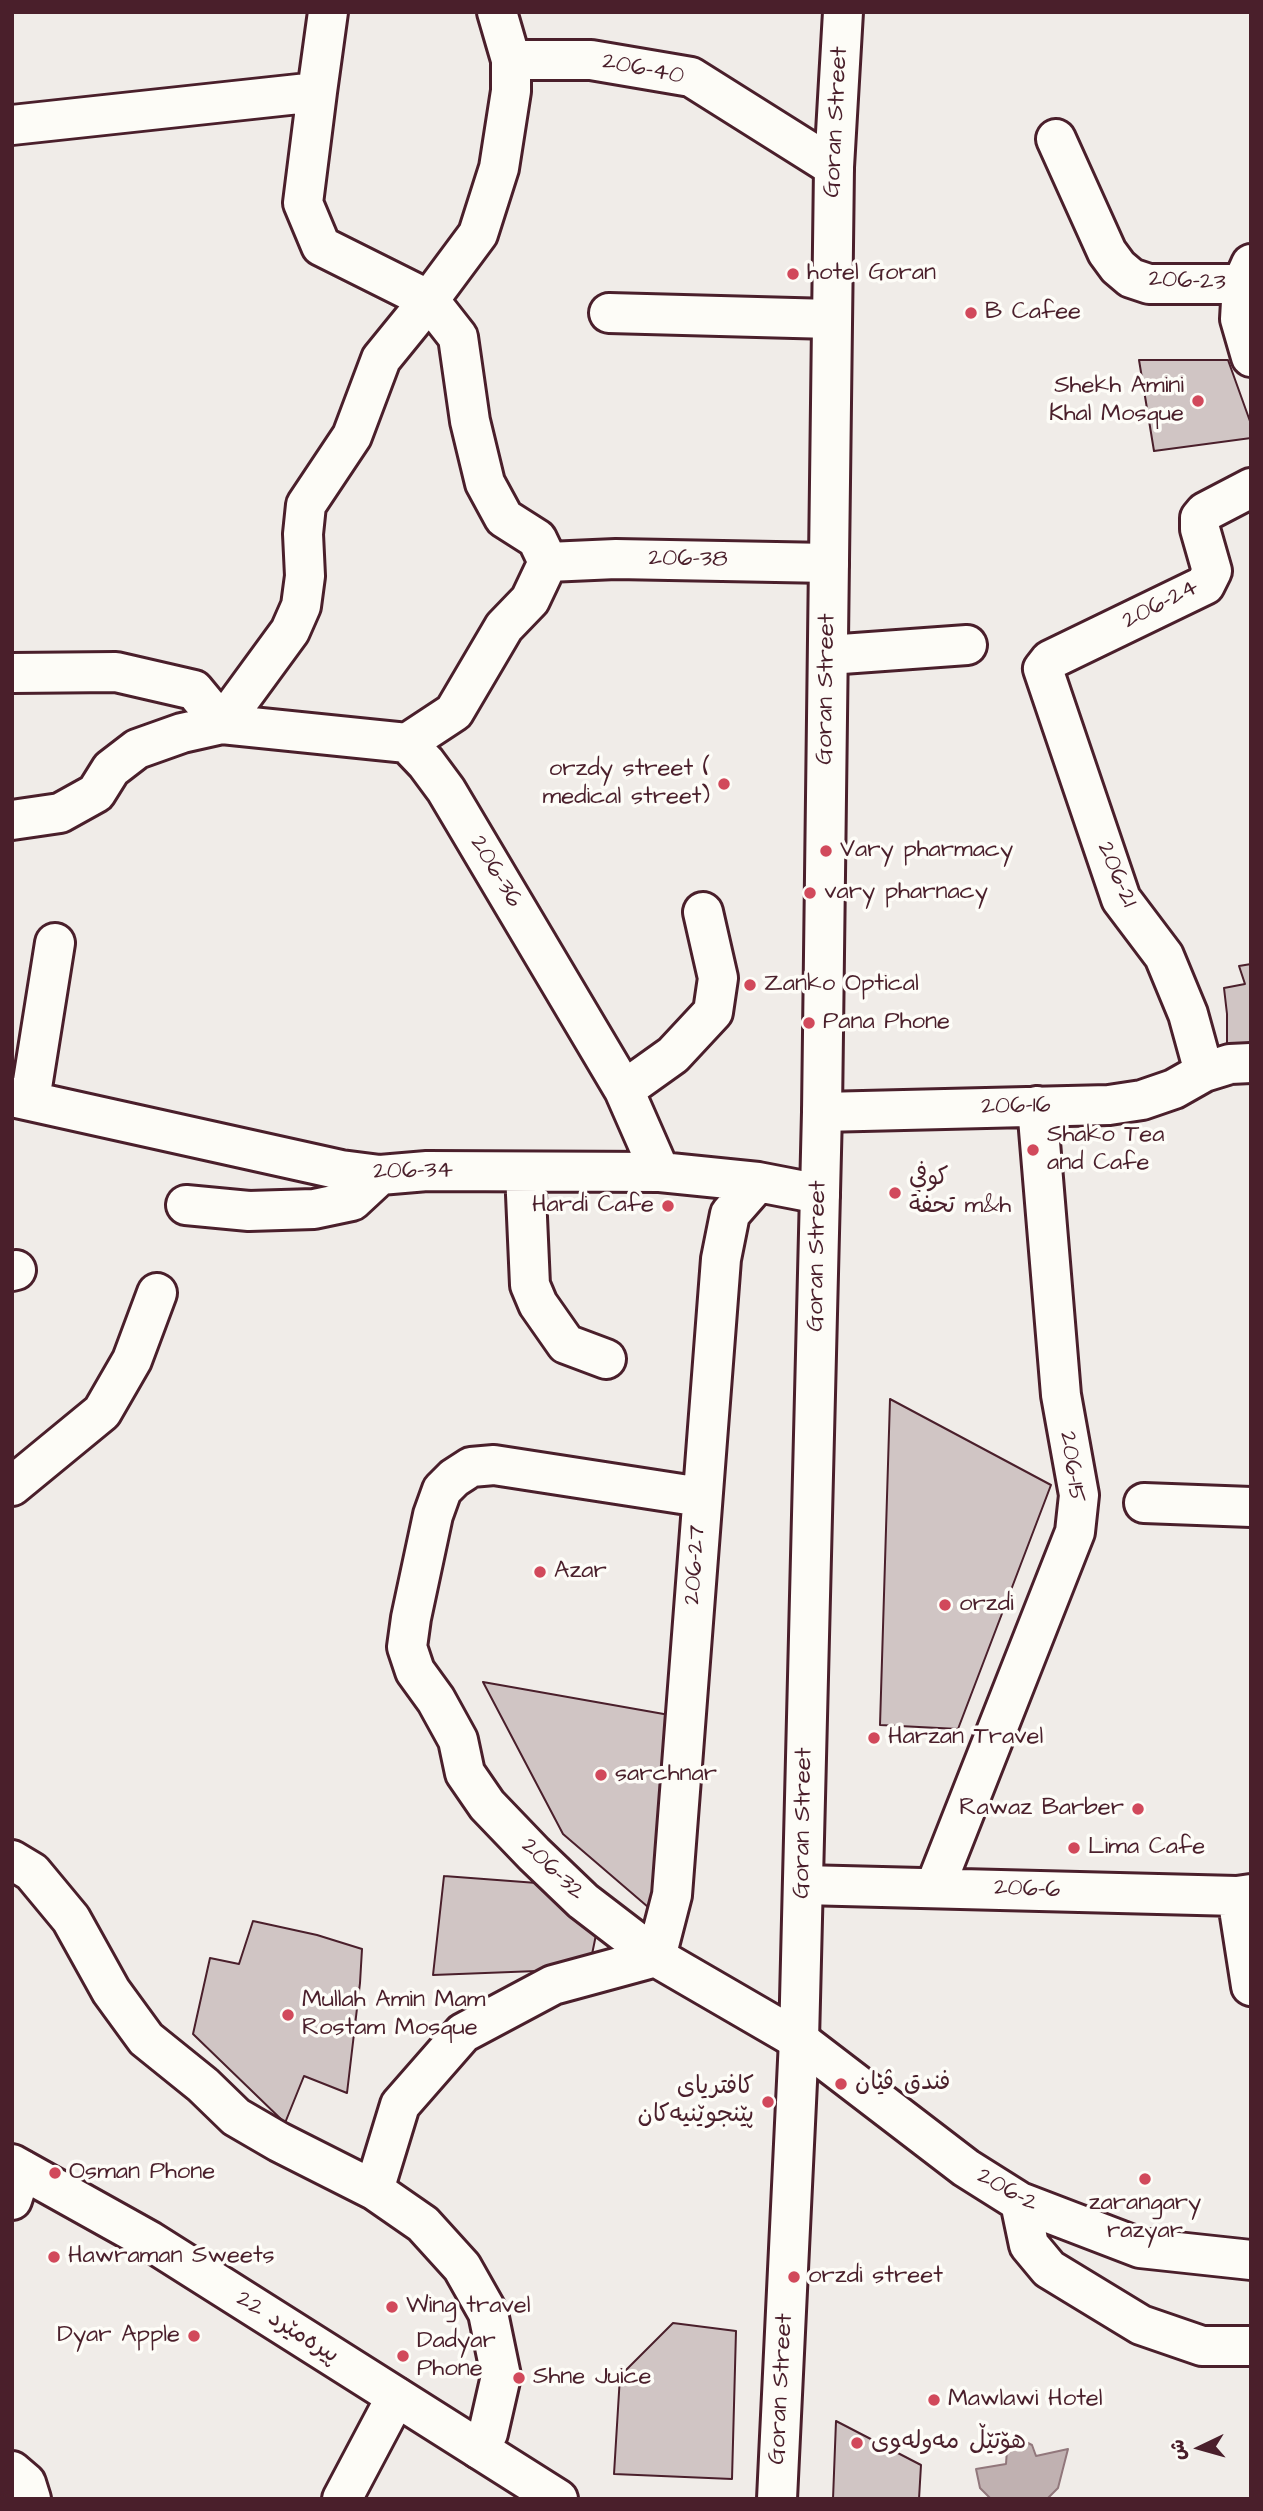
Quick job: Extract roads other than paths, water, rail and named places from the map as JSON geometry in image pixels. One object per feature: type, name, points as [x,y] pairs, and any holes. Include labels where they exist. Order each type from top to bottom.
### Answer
[{"type":"street","points":[[12,820],[60,813],[96,793],[111,769],[137,749],[182,733],[222,724],[407,743],[454,712],[504,627],[530,600],[548,562],[537,538],[504,518],[485,483],[470,421],[458,337],[429,300],[321,246],[303,203],[328,12]]},
{"type":"street","points":[[222,724],[290,631],[301,606],[305,576],[303,534],[306,505],[352,436],[381,359],[478,234],[499,168],[511,92],[512,60],[497,12]]},
{"type":"street","name":"Goran Street","points":[[777,2499],[799,2040],[822,1112],[834,167],[843,12]]},
{"type":"street","name":"206-40","points":[[512,60],[592,60],[691,77],[834,167]]},
{"type":"street","points":[[12,125],[317,92]]},
{"type":"street","name":"206-23","points":[[1056,139],[1107,252],[1131,278],[1149,284],[1247,274],[1240,319],[1251,358]]},
{"type":"street","points":[[609,313],[831,319]]},
{"type":"street","name":"206-24","points":[[1043,669],[1050,660],[1205,585],[1212,571],[1200,529],[1200,519],[1205,512],[1251,488]]},
{"type":"street","name":"206-38","points":[[548,562],[616,559],[829,563]]},
{"type":"street","points":[[828,655],[967,645]]},
{"type":"street","name":"206-21","points":[[1043,669],[1121,899],[1164,956],[1188,1014],[1204,1072]]},
{"type":"street","points":[[12,673],[116,672],[194,690],[222,724]]},
{"type":"street","name":"206-36","points":[[407,743],[446,790],[624,1090],[660,1172]]},
{"type":"street","points":[[624,1090],[673,1055],[713,1012],[718,978],[703,912]]},
{"type":"street","points":[[21,1098],[55,943]]},
{"type":"street","name":"206-16","points":[[822,1112],[1109,1105],[1142,1100],[1174,1089],[1204,1072],[1230,1064],[1251,1063]]},
{"type":"street","name":"206-34","points":[[21,1098],[341,1170],[380,1175],[427,1171],[660,1172],[758,1182],[820,1194]]},
{"type":"street","name":"206-15","points":[[935,1887],[1075,1532],[1079,1495],[1061,1395],[1037,1106]]},
{"type":"street","points":[[526,1172],[530,1285],[538,1304],[566,1344],[606,1359]]},
{"type":"street","points":[[186,1205],[249,1211],[314,1209],[352,1201],[380,1175]]},
{"type":"street","name":"206-27","points":[[656,1957],[672,1895],[721,1259],[730,1214],[758,1182]]},
{"type":"street","points":[[12,1486],[103,1412],[132,1360],[157,1293]]},
{"type":"street","name":"206-32","points":[[701,1497],[494,1465],[471,1467],[442,1490],[433,1516],[407,1647],[415,1671],[436,1700],[458,1740],[465,1773],[487,1805],[534,1854],[583,1901],[656,1957],[799,2040]]},
{"type":"street","points":[[1144,1503],[1251,1507]]},
{"type":"street","points":[[12,1860],[32,1872],[71,1919],[111,1991],[146,2039],[203,2085],[236,2117],[374,2190],[423,2224],[462,2267],[488,2313],[501,2376],[488,2432],[479,2449]]},
{"type":"street","name":"206-6","points":[[803,1885],[1244,1895]]},
{"type":"street","points":[[1244,1895],[1251,1986]]},
{"type":"street","points":[[374,2190],[400,2105],[463,2033],[553,1985],[656,1957]]},
{"type":"street","name":"206-2","points":[[799,2040],[966,2168],[1020,2202],[1140,2248],[1251,2260]]},
{"type":"street","name":"22 پیرەمێرد","points":[[16,2178],[150,2241],[558,2499]]},
{"type":"street","points":[[1020,2202],[1029,2245],[1049,2269],[1141,2325],[1202,2346],[1251,2346]]},
{"type":"street","points":[[342,2499],[396,2397]]},
{"type":"place","name":"hotel Goran","points":[[793,274]]},
{"type":"place","name":"B Cafee","points":[[971,313]]},
{"type":"place","name":"Shekh Amini Khal Mosque","points":[[1198,401]]},
{"type":"place","name":"orzdy street ( medical street)","points":[[724,784]]},
{"type":"place","name":"Vary pharmacy","points":[[826,851]]},
{"type":"place","name":"vary pharnacy","points":[[810,893]]},
{"type":"place","name":"Zanko Optical","points":[[750,985]]},
{"type":"place","name":"Pana Phone","points":[[809,1023]]},
{"type":"place","name":"Shako Tea and Cafe","points":[[1033,1150]]},
{"type":"place","name":"كوفي تحفة m&h","points":[[895,1193]]},
{"type":"place","name":"Hardi Cafe","points":[[668,1206]]},
{"type":"place","name":"Azar","points":[[540,1572]]},
{"type":"place","name":"orzdi","points":[[945,1605]]},
{"type":"place","name":"Harzan Travel","points":[[874,1738]]},
{"type":"place","name":"sarchnar","points":[[601,1775]]},
{"type":"place","name":"Rawaz Barber","points":[[1138,1809]]},
{"type":"place","name":"Lima Cafe","points":[[1074,1848]]},
{"type":"place","name":"Mullah Amin Mam Rostam Mosque","points":[[288,2015]]},
{"type":"place","name":"فندق ڤيان","points":[[841,2084]]},
{"type":"place","name":"کافتریای پێنجوێنیەکان","points":[[768,2102]]},
{"type":"place","name":"Osman Phone","points":[[55,2173]]},
{"type":"place","name":"zarangary razyar","points":[[1145,2179]]},
{"type":"place","name":"Hawraman Sweets","points":[[54,2257]]},
{"type":"place","name":"orzdi street","points":[[794,2277]]},
{"type":"place","name":"Wing travel","points":[[392,2307]]},
{"type":"place","name":"Dyar Apple","points":[[194,2336]]},
{"type":"place","name":"Dadyar Phone","points":[[403,2356]]},
{"type":"place","name":"Shne Juice","points":[[519,2378]]},
{"type":"place","name":"Mawlawi Hotel","points":[[934,2400]]},
{"type":"place","name":"هۆتێڵ مەولەوی","points":[[857,2443]]}]
